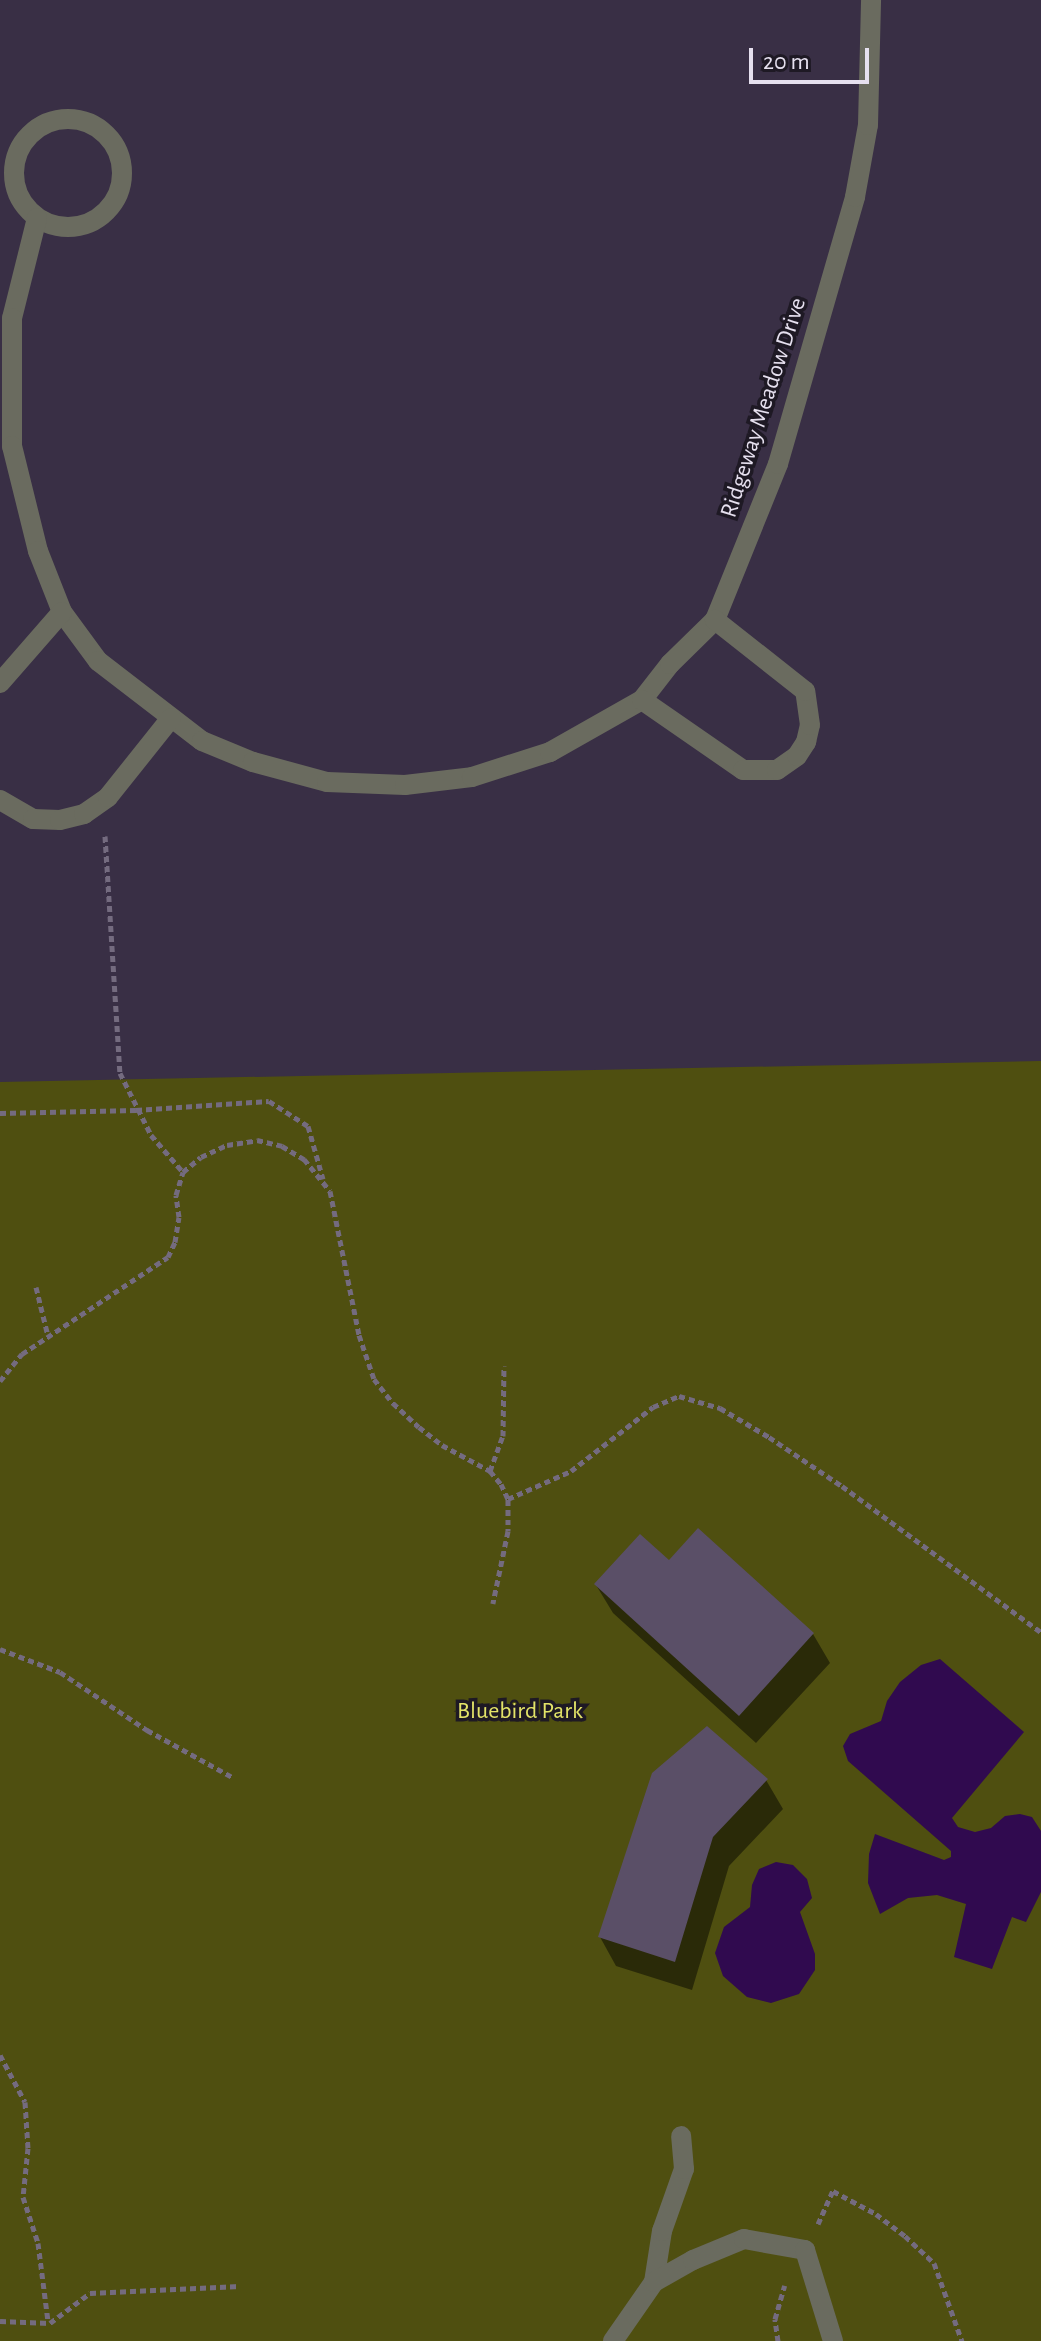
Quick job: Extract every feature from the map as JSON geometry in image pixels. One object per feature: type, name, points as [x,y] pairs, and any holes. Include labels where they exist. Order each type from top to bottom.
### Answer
[{"type":"street","name":"Ridgeway Meadow Drive","points":[[37,218],[12,318],[12,446],[38,551],[62,612],[98,661],[202,741],[253,762],[327,782],[405,785],[472,777],[550,752],[642,700],[670,664],[715,620],[778,464],[849,223],[868,125],[871,0]]},
{"type":"street","points":[[59,119],[78,120],[95,126],[109,138],[122,169],[121,187],[114,202],[95,220],[70,228],[53,226],[37,218],[24,205],[15,188],[13,170],[22,144],[42,125],[59,119]]},
{"type":"street","points":[[0,683],[62,612]]},
{"type":"street","points":[[642,700],[743,770],[777,770],[797,756],[806,742],[810,725],[805,691],[715,620]]},
{"type":"street","points":[[0,800],[33,819],[60,820],[84,814],[108,797],[171,718]]},
{"type":"street","points":[[654,2282],[662,2231],[684,2169],[681,2136]]},
{"type":"street","points":[[613,2341],[654,2282],[693,2260],[744,2239],[805,2250],[833,2341]]},
{"type":"path","points":[[105,835],[120,1073],[136,1110],[167,1156],[183,1172]]},
{"type":"path","points":[[0,1113],[136,1110],[269,1101],[308,1126],[323,1180],[335,1205],[359,1335],[374,1379],[393,1403],[419,1427],[442,1445],[490,1471],[508,1499],[508,1531],[493,1603]]},
{"type":"path","points":[[0,1381],[22,1354],[168,1257],[175,1242],[179,1217],[176,1195],[183,1172],[201,1157],[227,1145],[257,1140],[282,1146],[304,1159],[323,1180]]},
{"type":"path","points":[[36,1287],[48,1336]]},
{"type":"path","points":[[490,1471],[503,1436],[504,1366]]},
{"type":"path","points":[[508,1499],[571,1471],[653,1407],[679,1396],[720,1408],[769,1437],[842,1486],[1041,1632]]},
{"type":"path","points":[[0,1649],[60,1672],[147,1730],[232,1777]]},
{"type":"path","points":[[0,2055],[25,2102],[28,2148],[23,2197],[38,2243],[48,2321]]},
{"type":"path","points":[[805,2250],[833,2191],[876,2214],[934,2263],[962,2341]]},
{"type":"path","points":[[0,2321],[48,2321],[90,2293],[240,2286]]},
{"type":"green space","name":"Bluebird Park","points":[[1041,1061],[1041,2341],[0,2341],[0,1082]]},
{"type":"shaded area","points":[[940,1659],[1024,1732],[952,1818],[958,1827],[975,1832],[991,1828],[1005,1816],[1020,1814],[1032,1817],[1041,1831],[1041,1892],[1026,1922],[1012,1917],[992,1969],[954,1957],[966,1904],[937,1895],[908,1898],[880,1914],[868,1883],[869,1854],[875,1834],[944,1860],[951,1857],[951,1851],[848,1761],[843,1746],[850,1734],[881,1721],[887,1701],[900,1682],[921,1665]]},
{"type":"shaded area","points":[[776,1862],[793,1865],[807,1879],[812,1898],[800,1912],[815,1954],[815,1970],[799,1994],[771,2003],[747,1997],[723,1976],[715,1953],[724,1927],[750,1907],[752,1885],[759,1869]]},
{"type":"building","points":[[698,1528],[814,1633],[739,1716],[594,1584],[640,1534],[669,1560]]},
{"type":"building","points":[[707,1726],[768,1779],[713,1837],[675,1962],[598,1937],[652,1773]]}]
